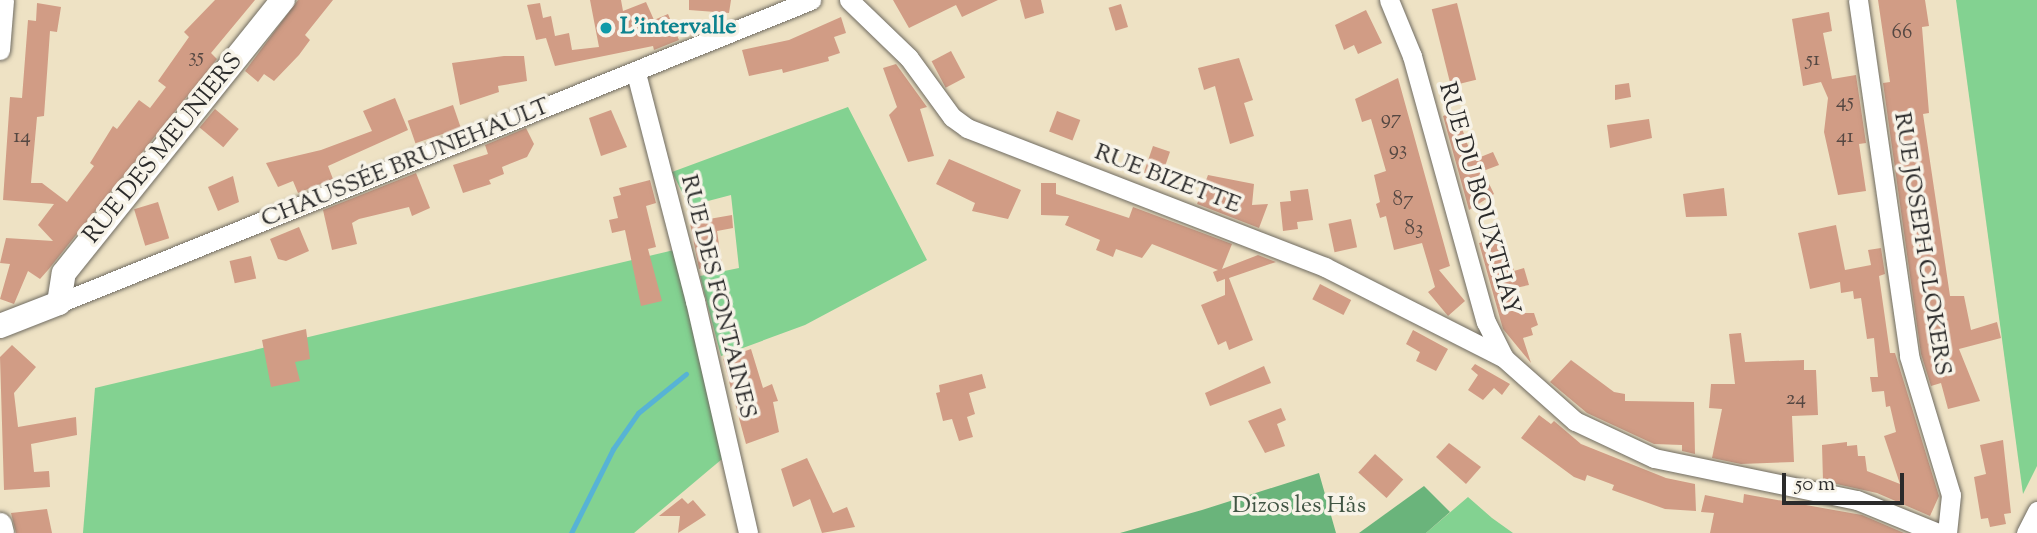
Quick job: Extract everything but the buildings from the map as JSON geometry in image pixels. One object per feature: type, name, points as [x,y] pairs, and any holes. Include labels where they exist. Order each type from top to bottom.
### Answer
[{"type":"street","points":[[0,50],[4,0]]},
{"type":"street","name":"RUE DES MEUNIERS","points":[[59,303],[64,273],[282,0]]},
{"type":"street","name":"RUE BIZETTE","points":[[849,0],[909,58],[952,117],[967,128],[1325,267],[1504,358]]},
{"type":"street","name":"RUE DU BOUXTHAY","points":[[1389,0],[1412,56],[1486,322],[1504,358],[1575,421],[1654,458],[1857,500],[1938,533]]},
{"type":"street","name":"RUE JOSEPH CLOKERS","points":[[1858,0],[1909,356],[1951,495],[1947,533]]},
{"type":"street","name":"CHAUSSÉE BRUNEHAULT","points":[[0,326],[636,73],[799,2]]},
{"type":"street","name":"RUE DES FONTAINES","points":[[636,73],[695,301],[748,533]]},
{"type":"street","points":[[2026,533],[2037,511]]},
{"type":"street","points":[[0,525],[2,533]]},
{"type":"green space","points":[[1956,0],[2037,0],[2037,466],[2023,494]]},
{"type":"green space","points":[[848,107],[927,260],[805,325],[721,356],[700,276],[739,268],[731,195],[689,206],[672,172]]},
{"type":"green space","points":[[674,250],[728,454],[634,533],[83,533],[95,388]]},
{"type":"green space","name":"Dizos les Hås","points":[[1319,473],[1336,533],[1120,533],[1202,510]]},
{"type":"green space","name":"Dizos les Hås","points":[[1424,486],[1450,512],[1426,533],[1359,533]]},
{"type":"green space","points":[[1468,497],[1492,518],[1513,533],[1426,533]]},
{"type":"waterway","points":[[571,533],[613,449],[638,413],[686,374]]},
{"type":"place","name":"L'intervalle","points":[[606,28]]}]
